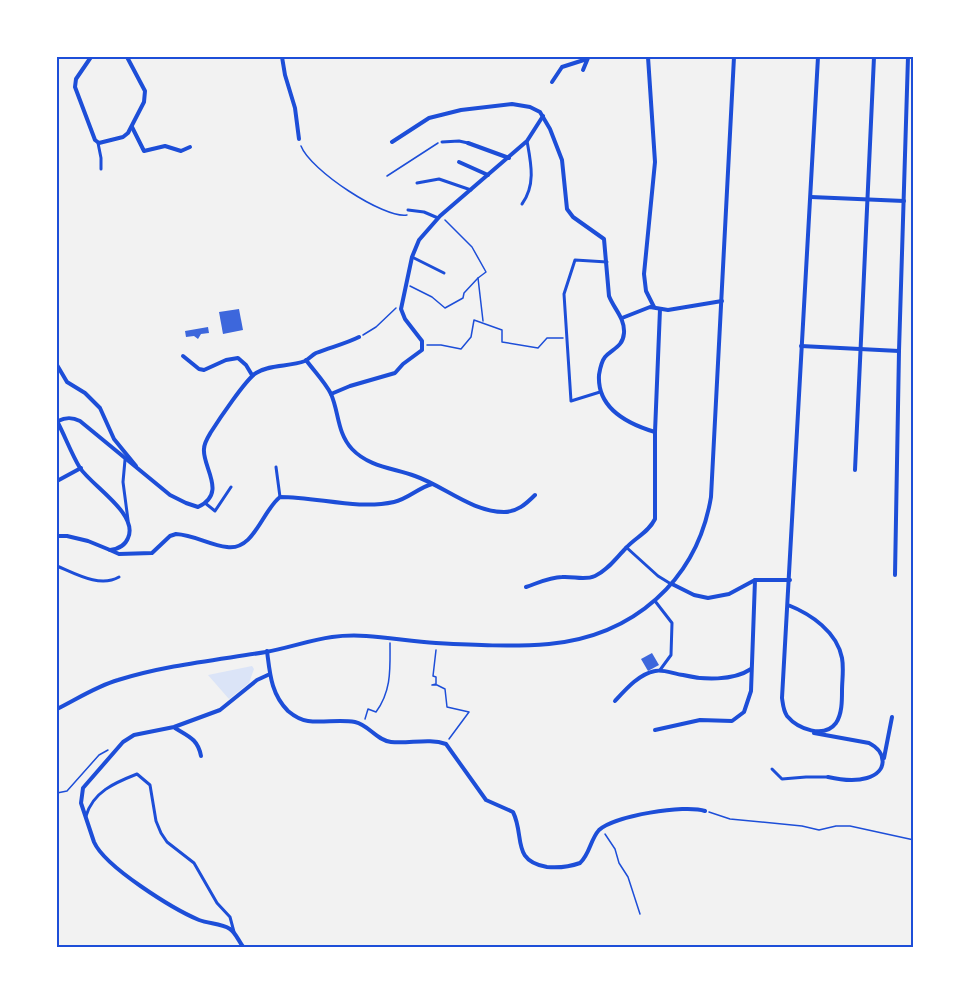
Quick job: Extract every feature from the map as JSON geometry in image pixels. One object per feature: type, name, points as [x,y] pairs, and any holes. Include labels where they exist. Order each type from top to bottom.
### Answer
[{"type":"street","points":[[91,57],[75,79],[75,87],[98,143],[101,170]]},
{"type":"street","points":[[98,143],[123,137],[132,127],[145,96],[142,84],[127,57]]},
{"type":"street","points":[[282,57],[295,108],[298,139]]},
{"type":"street","points":[[648,57],[655,162],[644,274],[646,291],[654,307]]},
{"type":"street","points":[[57,709],[118,680],[331,637],[364,635],[436,643],[534,645],[578,639],[603,632],[626,621],[655,601],[672,584],[691,556],[708,514],[712,477],[734,57]]},
{"type":"street","points":[[818,57],[783,706],[790,718],[808,730],[868,743],[880,750],[883,762]]},
{"type":"street","points":[[855,471],[874,57]]},
{"type":"street","points":[[895,575],[908,57]]},
{"type":"street","points":[[584,70],[588,58]]},
{"type":"street","points":[[552,82],[562,67],[588,58]]},
{"type":"street","points":[[392,142],[429,118],[461,110],[512,104],[530,107],[544,115],[562,160],[567,209],[573,217],[602,236],[606,243],[609,296],[622,318],[624,335],[622,341],[603,359],[600,367],[600,392],[607,404],[626,421],[656,432]]},
{"type":"street","points":[[331,394],[395,373],[419,353],[423,345],[402,313],[401,303],[412,257],[424,232],[527,141],[544,115]]},
{"type":"street","points":[[132,127],[144,151],[168,146],[181,151],[190,147]]},
{"type":"street","points":[[522,204],[532,179],[527,141]]},
{"type":"street","points":[[442,142],[468,143],[509,158]]},
{"type":"street","points":[[459,162],[488,175]]},
{"type":"street","points":[[417,183],[439,179],[471,190]]},
{"type":"street","points":[[811,197],[904,201]]},
{"type":"street","points":[[408,210],[439,217]]},
{"type":"street","points":[[412,257],[444,273]]},
{"type":"street","points":[[600,392],[571,401],[564,294],[575,260],[607,262]]},
{"type":"street","points":[[622,318],[654,307],[668,310],[722,301]]},
{"type":"street","points":[[526,587],[563,576],[583,579],[593,577],[607,568],[626,547],[644,535],[655,519],[660,309]]},
{"type":"street","points":[[128,520],[81,468],[57,421],[67,417],[80,421],[141,473],[195,507],[205,503],[213,481],[204,453],[205,443],[252,375],[264,369],[306,360],[316,353],[359,337]]},
{"type":"street","points":[[801,345],[899,351]]},
{"type":"street","points":[[183,356],[199,369],[204,370],[226,360],[238,358],[243,361],[252,375]]},
{"type":"street","points":[[306,360],[331,394],[343,434],[356,453],[378,465],[415,476],[494,512],[513,511],[535,495]]},
{"type":"street","points":[[57,365],[67,382],[85,393],[100,408],[114,439],[141,473]]},
{"type":"street","points":[[110,550],[119,548],[127,541],[130,532],[123,482],[125,460]]},
{"type":"street","points":[[276,467],[280,497]]},
{"type":"street","points":[[57,482],[81,468]]},
{"type":"street","points":[[280,497],[383,504],[402,500],[432,484]]},
{"type":"street","points":[[205,503],[215,511],[231,487]]},
{"type":"street","points":[[57,536],[88,541],[119,554],[153,553],[170,536],[176,534],[224,547],[237,547],[248,539],[280,497]]},
{"type":"street","points":[[626,547],[658,576],[694,595],[708,598],[729,594],[755,580],[790,580]]},
{"type":"street","points":[[57,566],[98,582],[111,581],[119,577]]},
{"type":"street","points":[[655,730],[700,720],[735,720],[742,714],[748,704],[755,580]]},
{"type":"street","points":[[655,601],[672,623],[671,655],[660,670]]},
{"type":"street","points":[[788,605],[804,611],[820,624],[830,635],[842,657],[842,700],[838,720],[831,727],[808,730]]},
{"type":"street","points":[[267,651],[275,693],[282,705],[296,718],[306,721],[340,720],[362,725],[383,741],[446,744],[486,800],[513,812],[522,850],[525,858],[530,862],[553,867],[580,863],[597,832],[617,821],[671,809],[691,807],[705,811]]},
{"type":"street","points":[[615,701],[640,676],[660,670],[704,678],[734,676],[751,669]]},
{"type":"street","points":[[234,932],[223,925],[191,916],[151,893],[97,848],[81,803],[83,788],[123,742],[139,733],[174,727],[220,710],[257,680],[270,674]]},
{"type":"street","points":[[772,769],[785,780],[828,777],[849,780],[869,777],[878,771],[883,762],[892,717]]},
{"type":"street","points":[[174,727],[194,739],[201,756]]},
{"type":"street","points":[[86,817],[94,798],[105,790],[137,774],[150,784],[156,821],[161,833],[167,842],[194,863],[217,903],[230,917],[234,932],[244,948]]},
{"type":"path","points":[[298,139],[302,150],[316,166],[364,202],[393,214],[407,216],[408,210]]},
{"type":"path","points":[[387,176],[442,142]]},
{"type":"path","points":[[407,285],[414,286],[445,308],[464,298],[464,294],[486,272],[472,247],[439,217]]},
{"type":"path","points":[[478,278],[483,322]]},
{"type":"path","points":[[359,337],[376,327],[401,303]]},
{"type":"path","points":[[423,345],[441,345],[461,349],[471,337],[474,320],[502,330],[502,342],[538,348],[547,338],[566,338]]},
{"type":"path","points":[[362,725],[368,709],[376,712],[387,692],[390,639]]},
{"type":"path","points":[[436,643],[433,676],[436,677],[436,684],[432,685],[445,689],[447,706],[469,712],[446,744]]},
{"type":"path","points":[[57,793],[67,791],[99,755],[114,746]]},
{"type":"path","points":[[705,811],[730,819],[802,826],[819,830],[850,826],[914,840]]},
{"type":"path","points":[[601,828],[615,849],[619,863],[628,877],[640,914]]},
{"type":"shaded area","points":[[252,666],[254,669],[249,683],[229,699],[208,675]]},
{"type":"building","points":[[239,309],[243,330],[223,334],[219,312]]},
{"type":"building","points":[[208,327],[209,333],[201,334],[198,339],[194,336],[186,337],[185,331]]},
{"type":"building","points":[[652,653],[659,665],[648,671],[641,659]]}]
